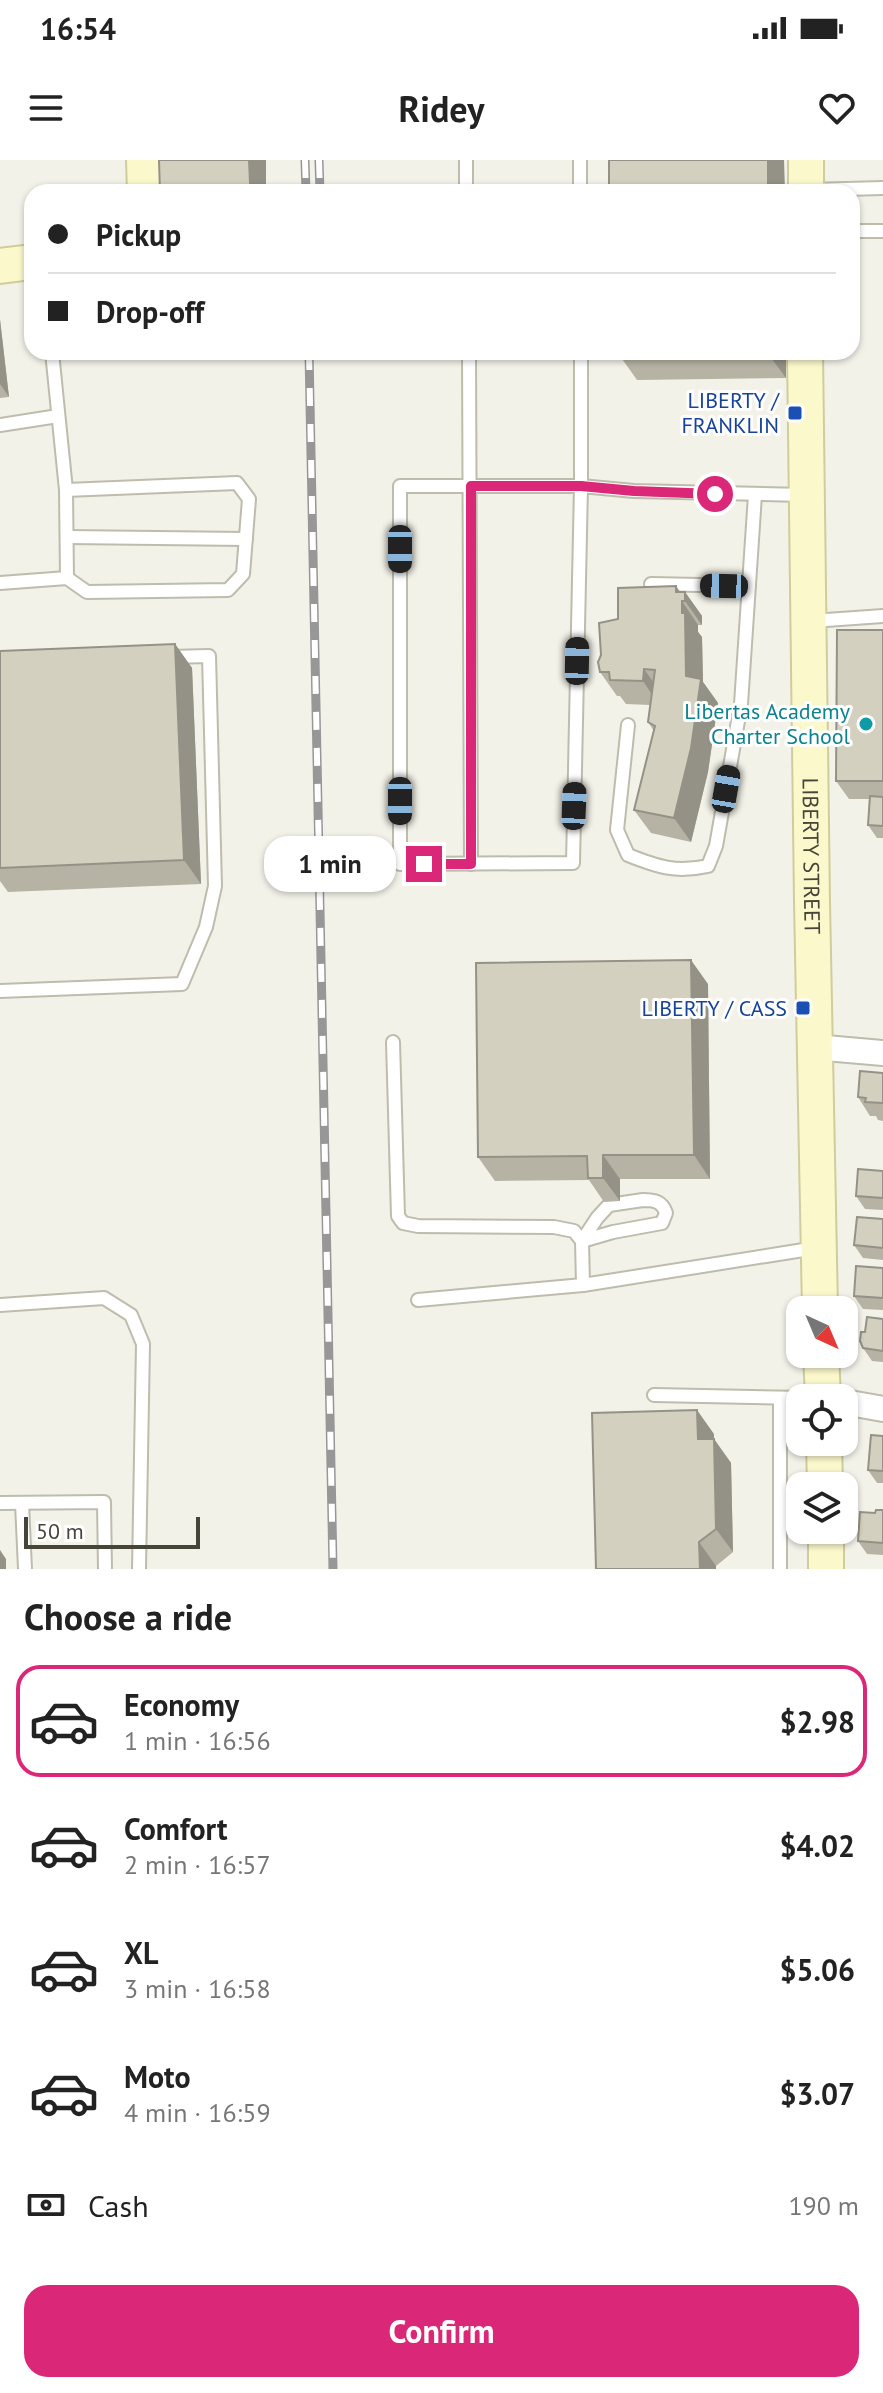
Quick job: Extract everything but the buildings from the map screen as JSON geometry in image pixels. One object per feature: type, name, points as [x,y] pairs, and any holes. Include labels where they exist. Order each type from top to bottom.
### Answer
[{"type":"main road","points":[[144,160],[145,184]]},
{"type":"main road","points":[[0,266],[24,263]]},
{"type":"main road","name":"LIBERTY STREET","points":[[805,360],[820,1296]]},
{"type":"main road","points":[[826,1544],[826,1569]]},
{"type":"street","points":[[814,1047],[883,1053]]},
{"type":"street","points":[[858,1405],[883,1409]]},
{"type":"lane","points":[[466,160],[466,184]]},
{"type":"lane","points":[[580,160],[580,184]]},
{"type":"lane","points":[[806,181],[839,184]]},
{"type":"lane","points":[[860,186],[883,188]]},
{"type":"lane","points":[[860,231],[883,231]]},
{"type":"lane","points":[[53,360],[66,490],[67,578]]},
{"type":"lane","points":[[469,360],[471,864]]},
{"type":"lane","points":[[581,360],[581,486],[573,863],[400,864],[400,486],[581,486],[634,491],[808,495]]},
{"type":"lane","points":[[0,425],[58,416]]},
{"type":"lane","points":[[0,583],[67,578],[87,592],[228,590],[243,574],[249,499],[237,483],[66,490]]},
{"type":"lane","points":[[628,725],[617,830],[628,855],[655,866],[688,871],[708,866],[716,846],[741,704],[755,495]]},
{"type":"lane","points":[[67,537],[246,539]]},
{"type":"lane","points":[[651,584],[749,586]]},
{"type":"lane","points":[[809,621],[883,616]]},
{"type":"lane","points":[[0,991],[182,984],[206,927],[215,886],[209,656],[149,658]]},
{"type":"lane","points":[[393,1042],[398,1216],[403,1223],[418,1226],[554,1227],[574,1231],[582,1241]]},
{"type":"lane","points":[[582,1241],[613,1232],[658,1226],[665,1218],[665,1209],[655,1200],[609,1205],[582,1241],[583,1285]]},
{"type":"lane","points":[[418,1300],[583,1285],[819,1247]]},
{"type":"lane","points":[[0,1305],[104,1298],[131,1315],[143,1344],[139,1569]]},
{"type":"lane","points":[[654,1395],[786,1398]]},
{"type":"lane","points":[[780,1398],[780,1569]]},
{"type":"lane","points":[[0,1503],[104,1502],[105,1569]]},
{"type":"lane","points":[[22,1503],[25,1569]]},
{"type":"railway","points":[[305,160],[306,184]]},
{"type":"railway","points":[[319,160],[320,184]]},
{"type":"railway","points":[[309,360],[333,1569]]},
{"type":"place","name":"LIBERTY / FRANKLIN","points":[[795,413]]},
{"type":"place","name":"Libertas Academy Charter School","points":[[866,724]]},
{"type":"place","name":"LIBERTY / CASS","points":[[803,1008]]},
{"type":"route","points":[[424,864],[471,864],[471,486],[581,486],[715,494]]}]
